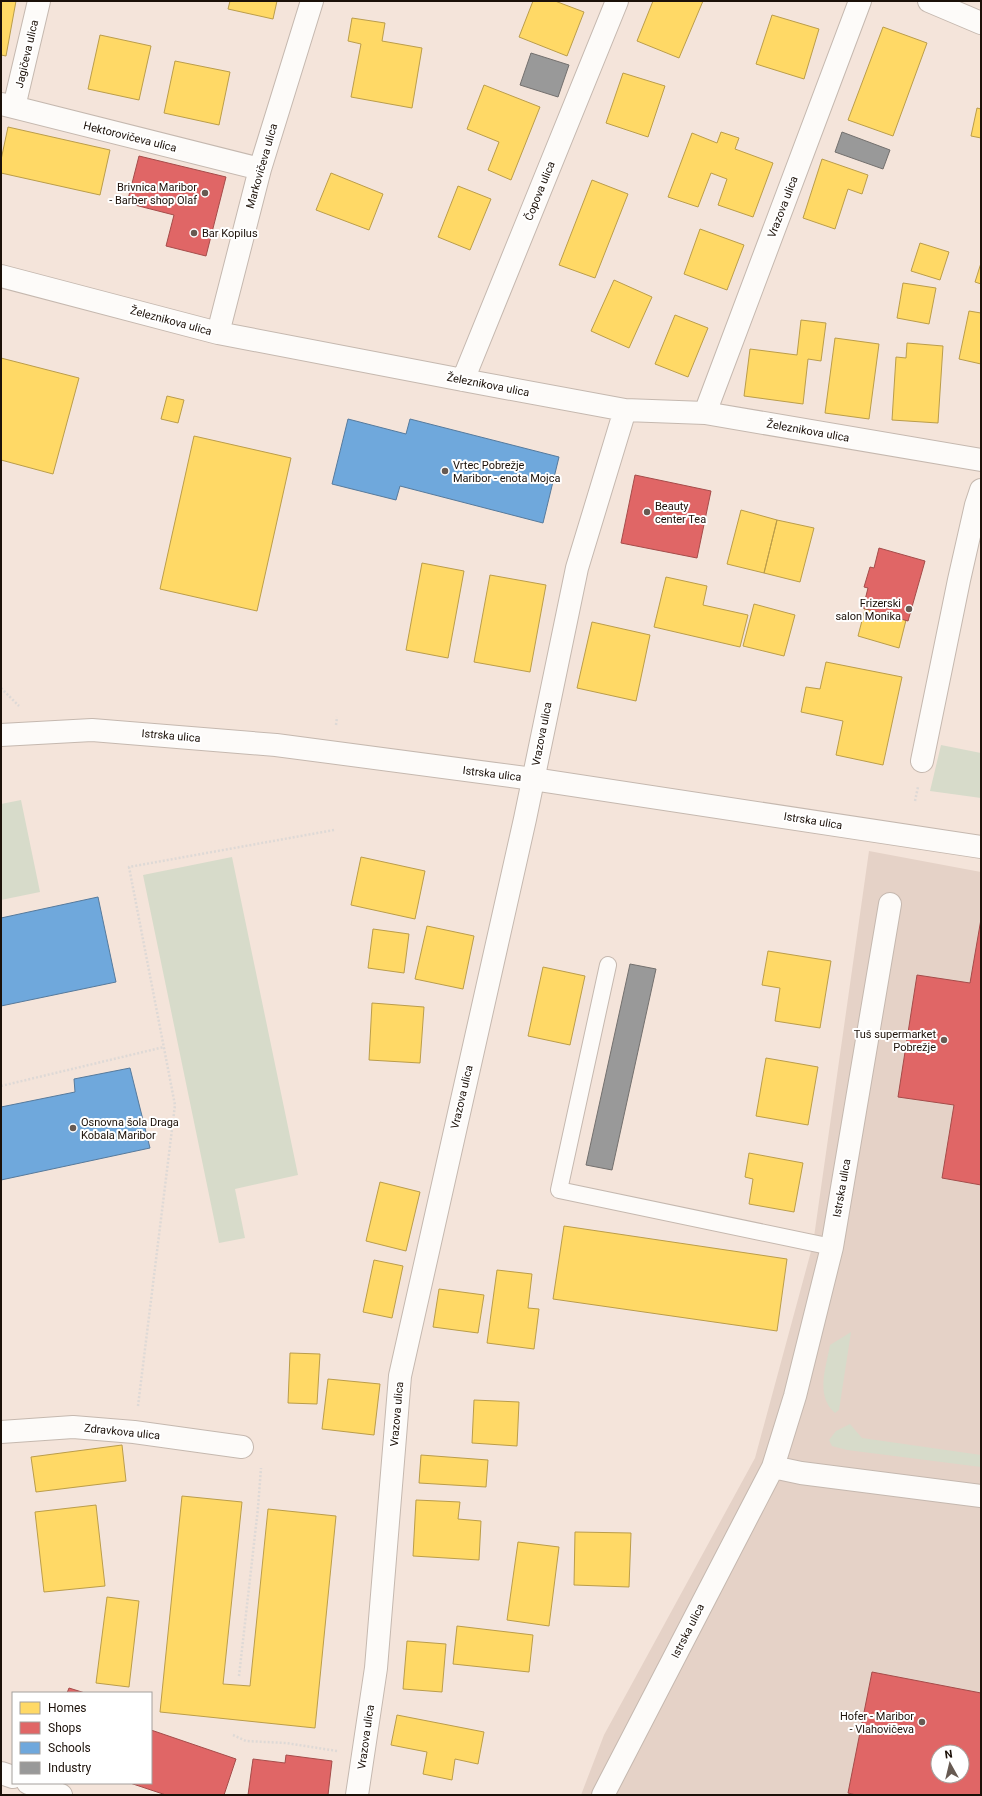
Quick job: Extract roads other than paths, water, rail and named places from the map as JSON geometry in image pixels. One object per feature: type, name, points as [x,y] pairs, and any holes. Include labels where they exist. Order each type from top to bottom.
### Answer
[{"type":"street","name":"Jagičeva ulica","points":[[8,105],[39,1]]},
{"type":"street","name":"Markovičeva ulica","points":[[218,333],[260,169],[312,1]]},
{"type":"street","name":"Čopova ulica","points":[[463,380],[618,1]]},
{"type":"street","name":"Vrazova ulica","points":[[705,413],[860,1]]},
{"type":"street","points":[[928,1],[981,23]]},
{"type":"street","name":"Hektorovičeva ulica","points":[[8,105],[260,169]]},
{"type":"street","name":"Železnikova ulica","points":[[1,276],[218,333],[463,380],[625,410],[705,413],[981,460]]},
{"type":"street","name":"Vrazova ulica","points":[[358,1795],[376,1668],[400,1376],[533,779],[577,568],[625,410]]},
{"type":"street","points":[[922,760],[959,580],[976,505],[981,490]]},
{"type":"street","name":"Istrska ulica","points":[[1,735],[92,730],[253,743],[533,779],[981,847]]},
{"type":"street","name":"Istrska ulica","points":[[603,1795],[773,1467],[795,1396],[832,1247],[890,904]]},
{"type":"street","name":"Zdravkova ulica","points":[[1,1432],[73,1427],[134,1432],[242,1447]]},
{"type":"street","points":[[773,1467],[801,1473],[981,1496]]},
{"type":"street","points":[[1,1773],[12,1778]]},
{"type":"street","points":[[31,1784],[61,1795]]},
{"type":"lane","points":[[608,965],[559,1190],[832,1247]]},
{"type":"place","name":"Brivnica Maribor - Barber shop Olaf","points":[[205,193]]},
{"type":"place","name":"Bar Kopilus","points":[[194,233]]},
{"type":"place","name":"Vrtec Pobrežje Maribor - enota Mojca","points":[[445,471]]},
{"type":"place","name":"Beauty center Tea","points":[[647,512]]},
{"type":"place","name":"Frizerski salon Monika","points":[[909,609]]},
{"type":"place","name":"Tuš supermarket Pobrežje","points":[[944,1040]]},
{"type":"place","name":"Osnovna šola Draga Kobala Maribor","points":[[73,1128]]},
{"type":"place","name":"Hofer - Maribor - Vlahovičeva","points":[[922,1722]]}]
